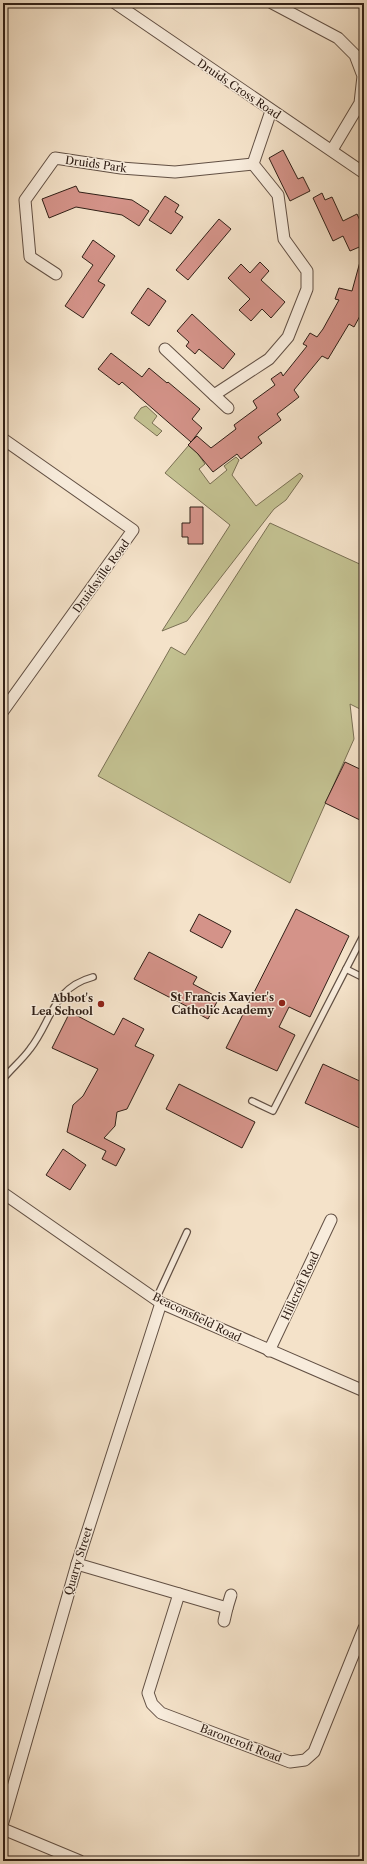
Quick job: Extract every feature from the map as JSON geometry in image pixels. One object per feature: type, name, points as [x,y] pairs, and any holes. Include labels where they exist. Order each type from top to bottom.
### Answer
[{"type":"street","name":"Druids Cross Road","points":[[115,3],[271,111],[332,150],[364,173]]},
{"type":"street","points":[[272,3],[338,38],[360,52],[363,76],[360,103],[332,150]]},
{"type":"street","points":[[214,395],[269,359],[288,337],[306,290],[307,271],[284,239],[278,195],[253,164],[271,111]]},
{"type":"street","name":"Druids Park","points":[[56,274],[30,257],[25,200],[55,158],[121,168],[175,172],[253,164]]},
{"type":"street","points":[[165,349],[228,408]]},
{"type":"street","name":"Druidsville Road","points":[[3,439],[133,530],[3,711]]},
{"type":"street","name":"Beaconsfield Road","points":[[3,1194],[158,1301],[269,1351],[364,1391]]},
{"type":"street","name":"Hillcroft Road","points":[[269,1351],[332,1220]]},
{"type":"street","name":"Quarry Street","points":[[3,1822],[77,1564],[158,1301]]},
{"type":"street","points":[[77,1564],[227,1608]]},
{"type":"street","name":"Baroncroft Road","points":[[179,1594],[148,1693],[152,1704],[161,1712],[290,1762],[305,1760],[314,1752],[364,1628]]},
{"type":"street","points":[[224,1621],[231,1595]]},
{"type":"street","points":[[3,1829],[80,1861]]},
{"type":"lane","points":[[252,1101],[272,1111],[364,934]]},
{"type":"lane","points":[[346,969],[364,978]]},
{"type":"lane","points":[[3,1079],[31,1048],[59,997],[81,980],[93,977]]},
{"type":"lane","points":[[158,1301],[187,1232]]},
{"type":"shaded area","points":[[146,406],[157,416],[152,423],[162,431],[157,436],[134,418],[141,408]]},
{"type":"shaded area","points":[[189,445],[205,464],[199,469],[210,484],[227,470],[224,466],[236,457],[239,460],[232,475],[256,506],[300,473],[303,476],[286,500],[274,509],[187,621],[162,631],[230,525],[165,473]]},
{"type":"shaded area","points":[[270,523],[364,566],[364,711],[350,704],[354,739],[290,883],[98,776],[171,647],[185,655]]},
{"type":"building","points":[[283,150],[298,179],[303,177],[310,191],[290,201],[269,158]]},
{"type":"building","points":[[76,186],[79,192],[132,200],[149,211],[139,226],[122,215],[76,207],[49,218],[42,199]]},
{"type":"building","points":[[322,193],[325,200],[332,197],[343,221],[357,214],[364,229],[364,245],[350,251],[343,236],[333,241],[313,198]]},
{"type":"building","points":[[165,196],[179,205],[175,212],[183,217],[171,234],[149,220]]},
{"type":"building","points":[[219,219],[231,229],[188,280],[176,270]]},
{"type":"building","points":[[93,240],[115,256],[98,281],[105,285],[83,318],[65,306],[93,265],[82,257]]},
{"type":"building","points":[[361,258],[364,259],[364,304],[361,314],[354,327],[349,324],[328,359],[322,356],[294,390],[299,397],[277,414],[281,420],[258,437],[262,443],[241,459],[237,454],[213,472],[198,454],[188,445],[197,436],[211,448],[236,429],[234,425],[257,408],[253,401],[275,385],[271,379],[281,372],[283,376],[307,346],[303,344],[310,333],[317,337],[323,329],[339,300],[335,299],[339,288],[352,291]]},
{"type":"building","points":[[260,262],[269,271],[261,280],[285,302],[271,318],[262,309],[251,321],[239,310],[250,299],[228,278],[241,264],[250,273]]},
{"type":"building","points":[[148,288],[166,301],[149,326],[131,313]]},
{"type":"building","points":[[192,314],[235,354],[223,369],[199,349],[195,354],[186,346],[189,342],[177,331]]},
{"type":"building","points":[[111,353],[142,377],[149,368],[200,409],[192,419],[202,428],[191,442],[122,382],[119,385],[98,369]]},
{"type":"building","points":[[190,507],[203,507],[203,544],[188,544],[188,537],[182,537],[182,523],[190,523]]},
{"type":"building","points":[[345,762],[364,771],[364,822],[325,803]]},
{"type":"building","points":[[296,909],[349,936],[310,1017],[289,1007],[279,1027],[295,1035],[277,1071],[226,1048]]},
{"type":"building","points":[[199,914],[231,931],[222,948],[190,931]]},
{"type":"building","points":[[149,952],[197,977],[193,984],[219,998],[208,1019],[193,1011],[194,1010],[134,979]]},
{"type":"building","points":[[70,1012],[114,1035],[123,1018],[144,1029],[135,1046],[154,1055],[127,1109],[117,1112],[115,1126],[104,1138],[125,1149],[116,1166],[102,1159],[106,1151],[67,1132],[73,1105],[83,1096],[98,1069],[52,1048]]},
{"type":"building","points":[[323,1064],[364,1083],[364,1130],[305,1103]]},
{"type":"building","points":[[179,1084],[255,1122],[242,1148],[166,1109]]},
{"type":"building","points":[[63,1149],[86,1165],[70,1190],[46,1175]]},
{"type":"place","name":"St Francis Xavier's Catholic Academy","points":[[282,1003]]},
{"type":"place","name":"Abbot's Lea School","points":[[101,1004]]}]
